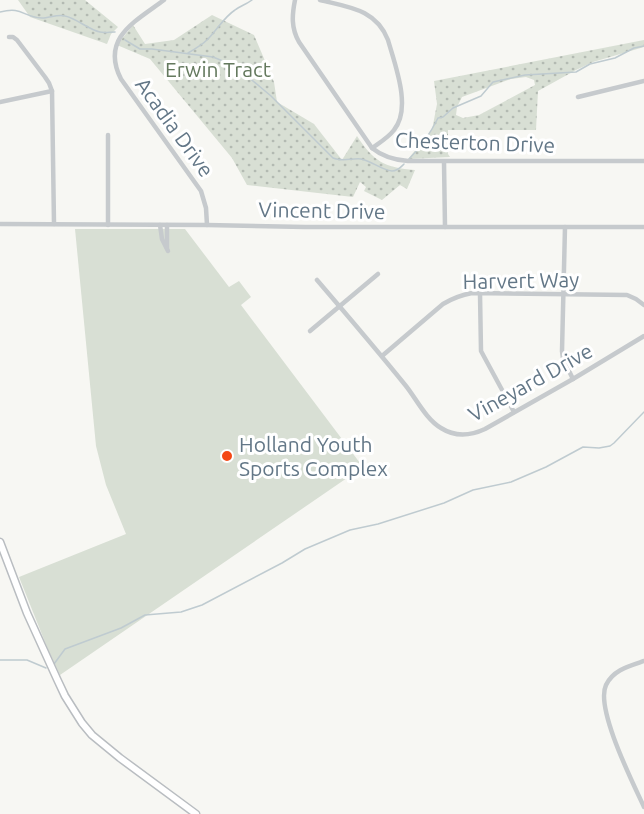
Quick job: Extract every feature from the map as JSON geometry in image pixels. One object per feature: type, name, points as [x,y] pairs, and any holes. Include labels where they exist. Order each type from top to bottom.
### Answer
[{"type":"main road","points":[[0,542],[27,613],[57,679],[82,723],[92,735],[120,758],[196,814]]},
{"type":"street","name":"Acadia Drive","points":[[164,0],[121,34],[115,48],[115,64],[121,79],[201,190],[206,208],[207,225]]},
{"type":"street","name":"Chesterton Drive","points":[[295,0],[292,17],[295,35],[372,148],[382,156],[396,160],[444,162],[644,161]]},
{"type":"street","points":[[320,0],[334,2],[364,13],[376,20],[385,32],[402,96],[402,112],[394,131],[372,148]]},
{"type":"street","points":[[9,37],[17,40],[45,77],[52,91],[54,224]]},
{"type":"street","points":[[578,96],[644,81]]},
{"type":"street","points":[[0,102],[52,91]]},
{"type":"street","points":[[108,135],[108,225]]},
{"type":"street","points":[[444,162],[446,228]]},
{"type":"street","name":"Vincent Drive","points":[[0,224],[446,228],[644,227]]},
{"type":"street","points":[[160,225],[162,241],[168,251],[167,225]]},
{"type":"street","points":[[565,227],[562,351],[563,359],[573,379]]},
{"type":"street","points":[[310,331],[378,274]]},
{"type":"street","name":"Vineyard Drive","points":[[317,280],[417,399],[430,420],[447,432],[464,435],[475,434],[644,336]]},
{"type":"street","points":[[480,294],[481,351],[514,412]]},
{"type":"street","name":"Harvert Way","points":[[382,356],[443,304],[454,297],[463,295],[627,295],[644,305]]},
{"type":"street","points":[[644,661],[628,666],[614,675],[606,684],[603,695],[604,707],[614,735],[644,807]]},
{"type":"green space","name":"Erwin Tract","points":[[18,0],[85,0],[118,27],[111,34],[107,44],[30,17]]},
{"type":"green space","name":"Erwin Tract","points":[[212,15],[254,35],[274,82],[277,102],[314,124],[342,160],[357,136],[369,152],[381,162],[415,170],[407,189],[400,185],[382,200],[364,191],[366,187],[360,182],[353,197],[247,185],[232,158],[150,59],[117,45],[133,25],[145,44],[174,40]]},
{"type":"green space","points":[[644,40],[644,47],[593,62],[538,91],[536,130],[448,130],[450,157],[408,159],[432,130],[437,104],[434,81]],"holes":[[[526,77],[534,80],[535,85],[479,115],[463,118],[456,115],[462,97],[511,79]]]},
{"type":"green space","name":"Holland Youth Sports Complex","points":[[75,229],[185,229],[229,287],[239,281],[251,297],[241,305],[363,467],[60,675],[19,577],[126,534],[106,485],[96,446]]},
{"type":"waterway","points":[[188,53],[206,41],[231,13],[252,0]]},
{"type":"waterway","points":[[0,12],[13,10],[42,18],[69,17],[96,31],[115,32]]},
{"type":"waterway","points":[[125,40],[140,49],[213,57],[235,66],[271,96],[333,158],[361,159],[392,171],[398,170],[404,164]]},
{"type":"waterway","points":[[409,159],[425,140],[438,118],[443,117],[453,108],[481,96],[493,82],[525,75],[576,72],[590,64],[615,58],[634,48],[644,46]]},
{"type":"waterway","points":[[54,664],[65,649],[121,628],[145,615],[181,612],[202,605],[305,549],[350,530],[378,524],[444,503],[473,490],[511,482],[546,467],[583,447],[610,446],[644,412]]},
{"type":"waterway","points":[[0,660],[27,660],[46,668]]},
{"type":"place","name":"Holland Youth Sports Complex","points":[[227,456]]}]
